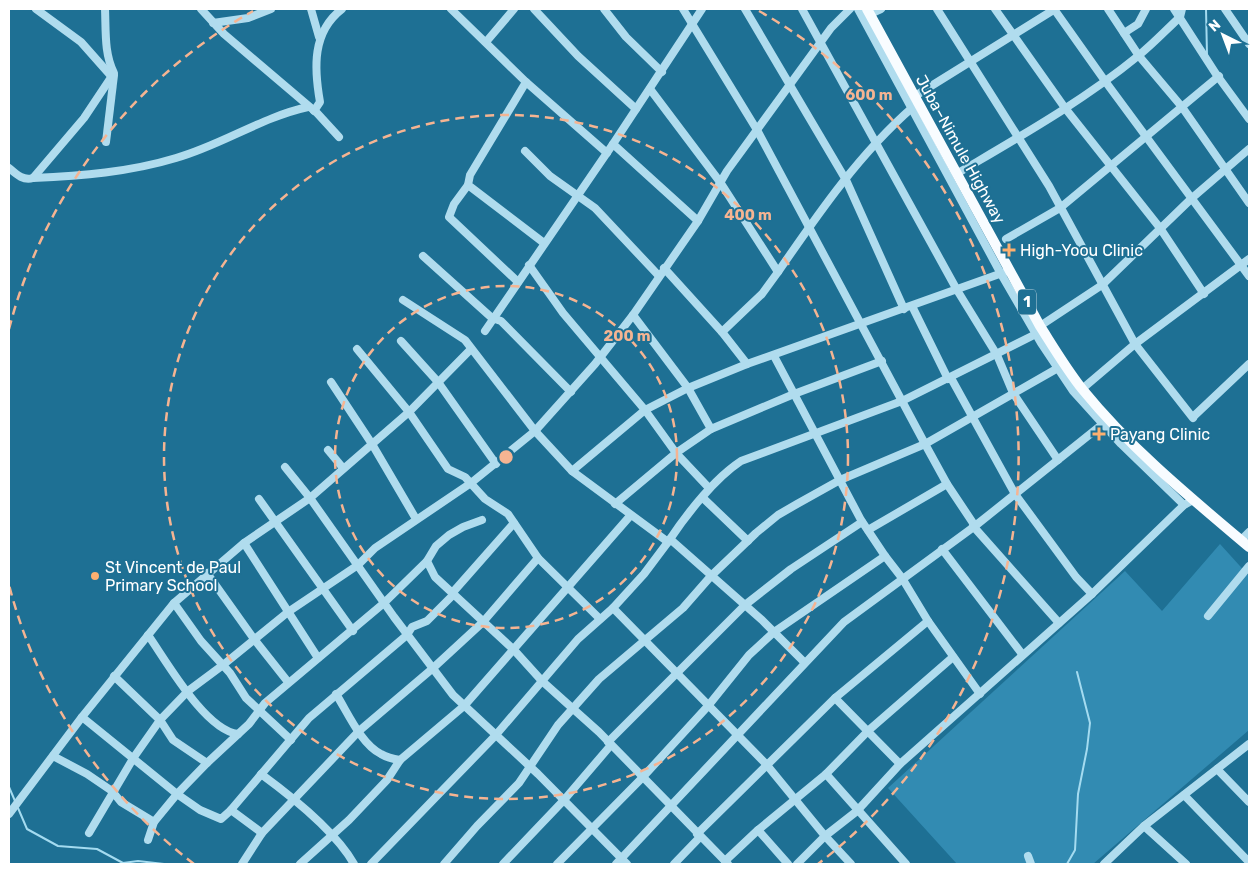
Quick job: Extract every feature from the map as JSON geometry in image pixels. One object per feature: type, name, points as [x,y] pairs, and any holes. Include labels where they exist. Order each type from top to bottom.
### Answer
[{"type":"main road","name":"Juba–Nimule Highway","points":[[868,12],[958,174],[1006,272],[1038,330],[1082,389],[1132,445],[1188,502],[1245,543]]},
{"type":"street","points":[[36,9],[86,46],[113,75]]},
{"type":"street","points":[[105,9],[106,42],[113,75],[106,142]]},
{"type":"street","points":[[201,9],[213,23],[311,109],[338,137]]},
{"type":"street","points":[[251,9],[256,16]]},
{"type":"street","points":[[213,23],[256,16],[271,9]]},
{"type":"street","points":[[9,168],[28,180],[128,170],[186,154],[284,112],[311,109],[320,102],[316,78],[319,37],[310,9]]},
{"type":"street","points":[[319,37],[333,16],[342,9]]},
{"type":"street","points":[[451,9],[526,82],[607,153]]},
{"type":"street","points":[[486,42],[514,9]]},
{"type":"street","points":[[534,9],[578,56],[636,109]]},
{"type":"street","points":[[604,9],[626,37],[662,72]]},
{"type":"street","points":[[683,9],[757,130],[860,326],[882,361],[924,444],[947,484],[974,526],[1059,623]]},
{"type":"street","points":[[485,330],[662,72],[702,9]]},
{"type":"street","points":[[745,9],[846,180],[908,307],[974,417],[1015,494],[1076,577],[1092,594]]},
{"type":"street","points":[[802,9],[958,290],[998,355],[1013,393],[1058,460]]},
{"type":"street","points":[[89,833],[134,757],[160,720],[188,691],[224,665],[288,612],[358,565],[375,548],[416,519],[471,483],[535,431],[601,357],[633,315],[698,221],[720,182],[790,83],[830,28],[850,9]]},
{"type":"street","points":[[572,471],[645,410],[688,388],[748,364],[860,326],[1006,272],[858,9]]},
{"type":"street","points":[[868,12],[880,9]]},
{"type":"street","points":[[937,9],[1019,137],[1135,344],[1193,417],[1249,364]]},
{"type":"street","points":[[995,9],[1065,108],[1160,228],[1204,294]]},
{"type":"street","points":[[915,96],[971,63],[1055,9],[1105,81],[1249,276]]},
{"type":"street","points":[[1108,9],[1139,56],[1182,107],[1224,170],[1249,203]]},
{"type":"street","points":[[1124,33],[1138,24],[1146,9]]},
{"type":"street","points":[[1174,9],[1249,119]]},
{"type":"street","points":[[958,174],[1065,108],[1139,56],[1180,17],[1182,9]]},
{"type":"street","points":[[1225,9],[1249,44]]},
{"type":"street","points":[[33,178],[84,118],[113,75]]},
{"type":"street","points":[[1006,239],[1060,208],[1219,76]]},
{"type":"street","points":[[518,282],[449,217],[454,204],[468,184],[470,175],[526,82]]},
{"type":"street","points":[[650,89],[720,182],[778,272]]},
{"type":"street","points":[[722,332],[762,294],[808,228],[876,142],[913,107]]},
{"type":"street","points":[[613,144],[698,221]]},
{"type":"street","points":[[371,864],[496,736],[578,639],[613,608],[644,574],[710,488],[727,470],[741,461],[902,401],[998,355],[1038,330],[1102,285],[1192,198],[1249,149]]},
{"type":"street","points":[[525,151],[550,176],[578,194],[595,208],[659,276]]},
{"type":"street","points":[[468,184],[544,243]]},
{"type":"street","points":[[423,256],[492,318],[501,320],[571,392]]},
{"type":"street","points":[[1082,389],[1135,344],[1249,259]]},
{"type":"street","points":[[529,265],[563,313],[645,410],[676,452],[710,488]]},
{"type":"street","points":[[664,268],[722,332],[748,364]]},
{"type":"street","points":[[403,300],[466,340],[535,431],[572,471],[630,516],[669,541],[712,576],[804,662]]},
{"type":"street","points":[[633,315],[688,388],[711,429]]},
{"type":"street","points":[[797,864],[824,836],[857,810],[900,764],[1092,594],[1188,502],[1121,444],[1074,391],[1058,368],[1038,330]]},
{"type":"street","points":[[401,341],[438,382],[496,464]]},
{"type":"street","points":[[357,349],[409,412],[448,469],[471,483],[485,499],[508,514],[538,558],[567,589],[600,619]]},
{"type":"street","points":[[9,814],[114,676],[174,603],[244,543],[310,498],[409,412],[471,349]]},
{"type":"street","points":[[774,356],[813,433],[862,522],[884,556],[902,578],[928,621],[980,694]]},
{"type":"street","points":[[616,504],[676,452],[711,429],[794,394],[882,361]]},
{"type":"street","points":[[444,864],[477,826],[506,798],[572,708],[599,679],[683,608],[712,576],[778,515],[840,480],[924,444],[1058,368]]},
{"type":"street","points":[[331,382],[372,444],[416,519]]},
{"type":"street","points":[[616,864],[625,861],[670,806],[804,662],[844,622],[974,526],[1104,423]]},
{"type":"street","points":[[328,450],[343,468]]},
{"type":"street","points":[[285,467],[310,498],[432,669],[464,706],[564,800],[625,861]]},
{"type":"street","points":[[868,530],[947,484]]},
{"type":"street","points":[[703,498],[748,541]]},
{"type":"street","points":[[259,499],[322,590],[353,630]]},
{"type":"street","points":[[300,864],[331,837],[387,780],[400,760],[464,706],[630,516]]},
{"type":"street","points":[[148,840],[154,822],[177,794],[207,762],[260,712],[265,703],[384,603],[427,561],[436,546],[449,535],[482,520]]},
{"type":"street","points":[[502,864],[564,800],[609,743],[745,605],[791,569],[862,522]]},
{"type":"street","points":[[82,717],[134,757],[177,794],[200,810],[217,818],[224,817],[309,718],[407,635],[412,627],[427,621],[453,596],[454,590],[514,523]]},
{"type":"street","points":[[1245,543],[1249,532]]},
{"type":"street","points":[[244,543],[318,658]]},
{"type":"street","points":[[942,549],[1022,654]]},
{"type":"street","points":[[557,864],[642,778],[708,706],[749,655],[774,632],[884,556]]},
{"type":"street","points":[[242,864],[262,834],[294,798],[359,731],[432,669],[483,622],[538,558]]},
{"type":"street","points":[[427,561],[435,577],[453,596],[514,650],[542,681],[609,743],[726,863],[758,830],[826,774],[869,730],[953,657]]},
{"type":"street","points":[[1208,616],[1249,566]]},
{"type":"street","points":[[207,573],[254,639],[288,682]]},
{"type":"street","points":[[174,603],[206,647],[224,665],[246,698],[291,740]]},
{"type":"street","points":[[613,608],[644,642],[766,764],[824,836],[851,864]]},
{"type":"street","points":[[674,864],[698,835],[766,764],[835,698],[928,621]]},
{"type":"street","points":[[148,635],[188,691],[213,721],[227,731],[238,734]]},
{"type":"street","points":[[114,676],[160,720],[174,740],[207,762]]},
{"type":"street","points":[[336,694],[359,731],[377,752],[400,760]]},
{"type":"street","points":[[835,698],[869,730],[900,764]]},
{"type":"street","points":[[1104,864],[1144,826],[1249,744]]},
{"type":"street","points":[[53,756],[112,792],[121,802],[154,822]]},
{"type":"street","points":[[1217,769],[1249,802]]},
{"type":"street","points":[[261,774],[294,798],[354,864]]},
{"type":"street","points":[[826,774],[906,864]]},
{"type":"street","points":[[1184,796],[1249,862]]},
{"type":"street","points":[[231,810],[262,834]]},
{"type":"street","points":[[1144,826],[1186,864]]},
{"type":"street","points":[[758,830],[788,864]]},
{"type":"shaded area","points":[[1220,544],[1249,576],[1249,730],[1093,864],[957,864],[888,788],[1125,571],[1162,611]]},
{"type":"waterway","points":[[1206,9],[1207,55]]},
{"type":"waterway","points":[[1067,864],[1075,850],[1078,794],[1090,723],[1077,672]]},
{"type":"waterway","points":[[9,787],[15,801]]},
{"type":"waterway","points":[[18,808],[27,829],[58,846],[97,849],[123,863],[138,861],[164,864]]},
{"type":"place","name":"High-Yoou Clinic","points":[[1009,250]]},
{"type":"place","name":"Payang Clinic","points":[[1099,434]]},
{"type":"place","name":"St Vincent de Paul Primary School","points":[[95,576]]}]
